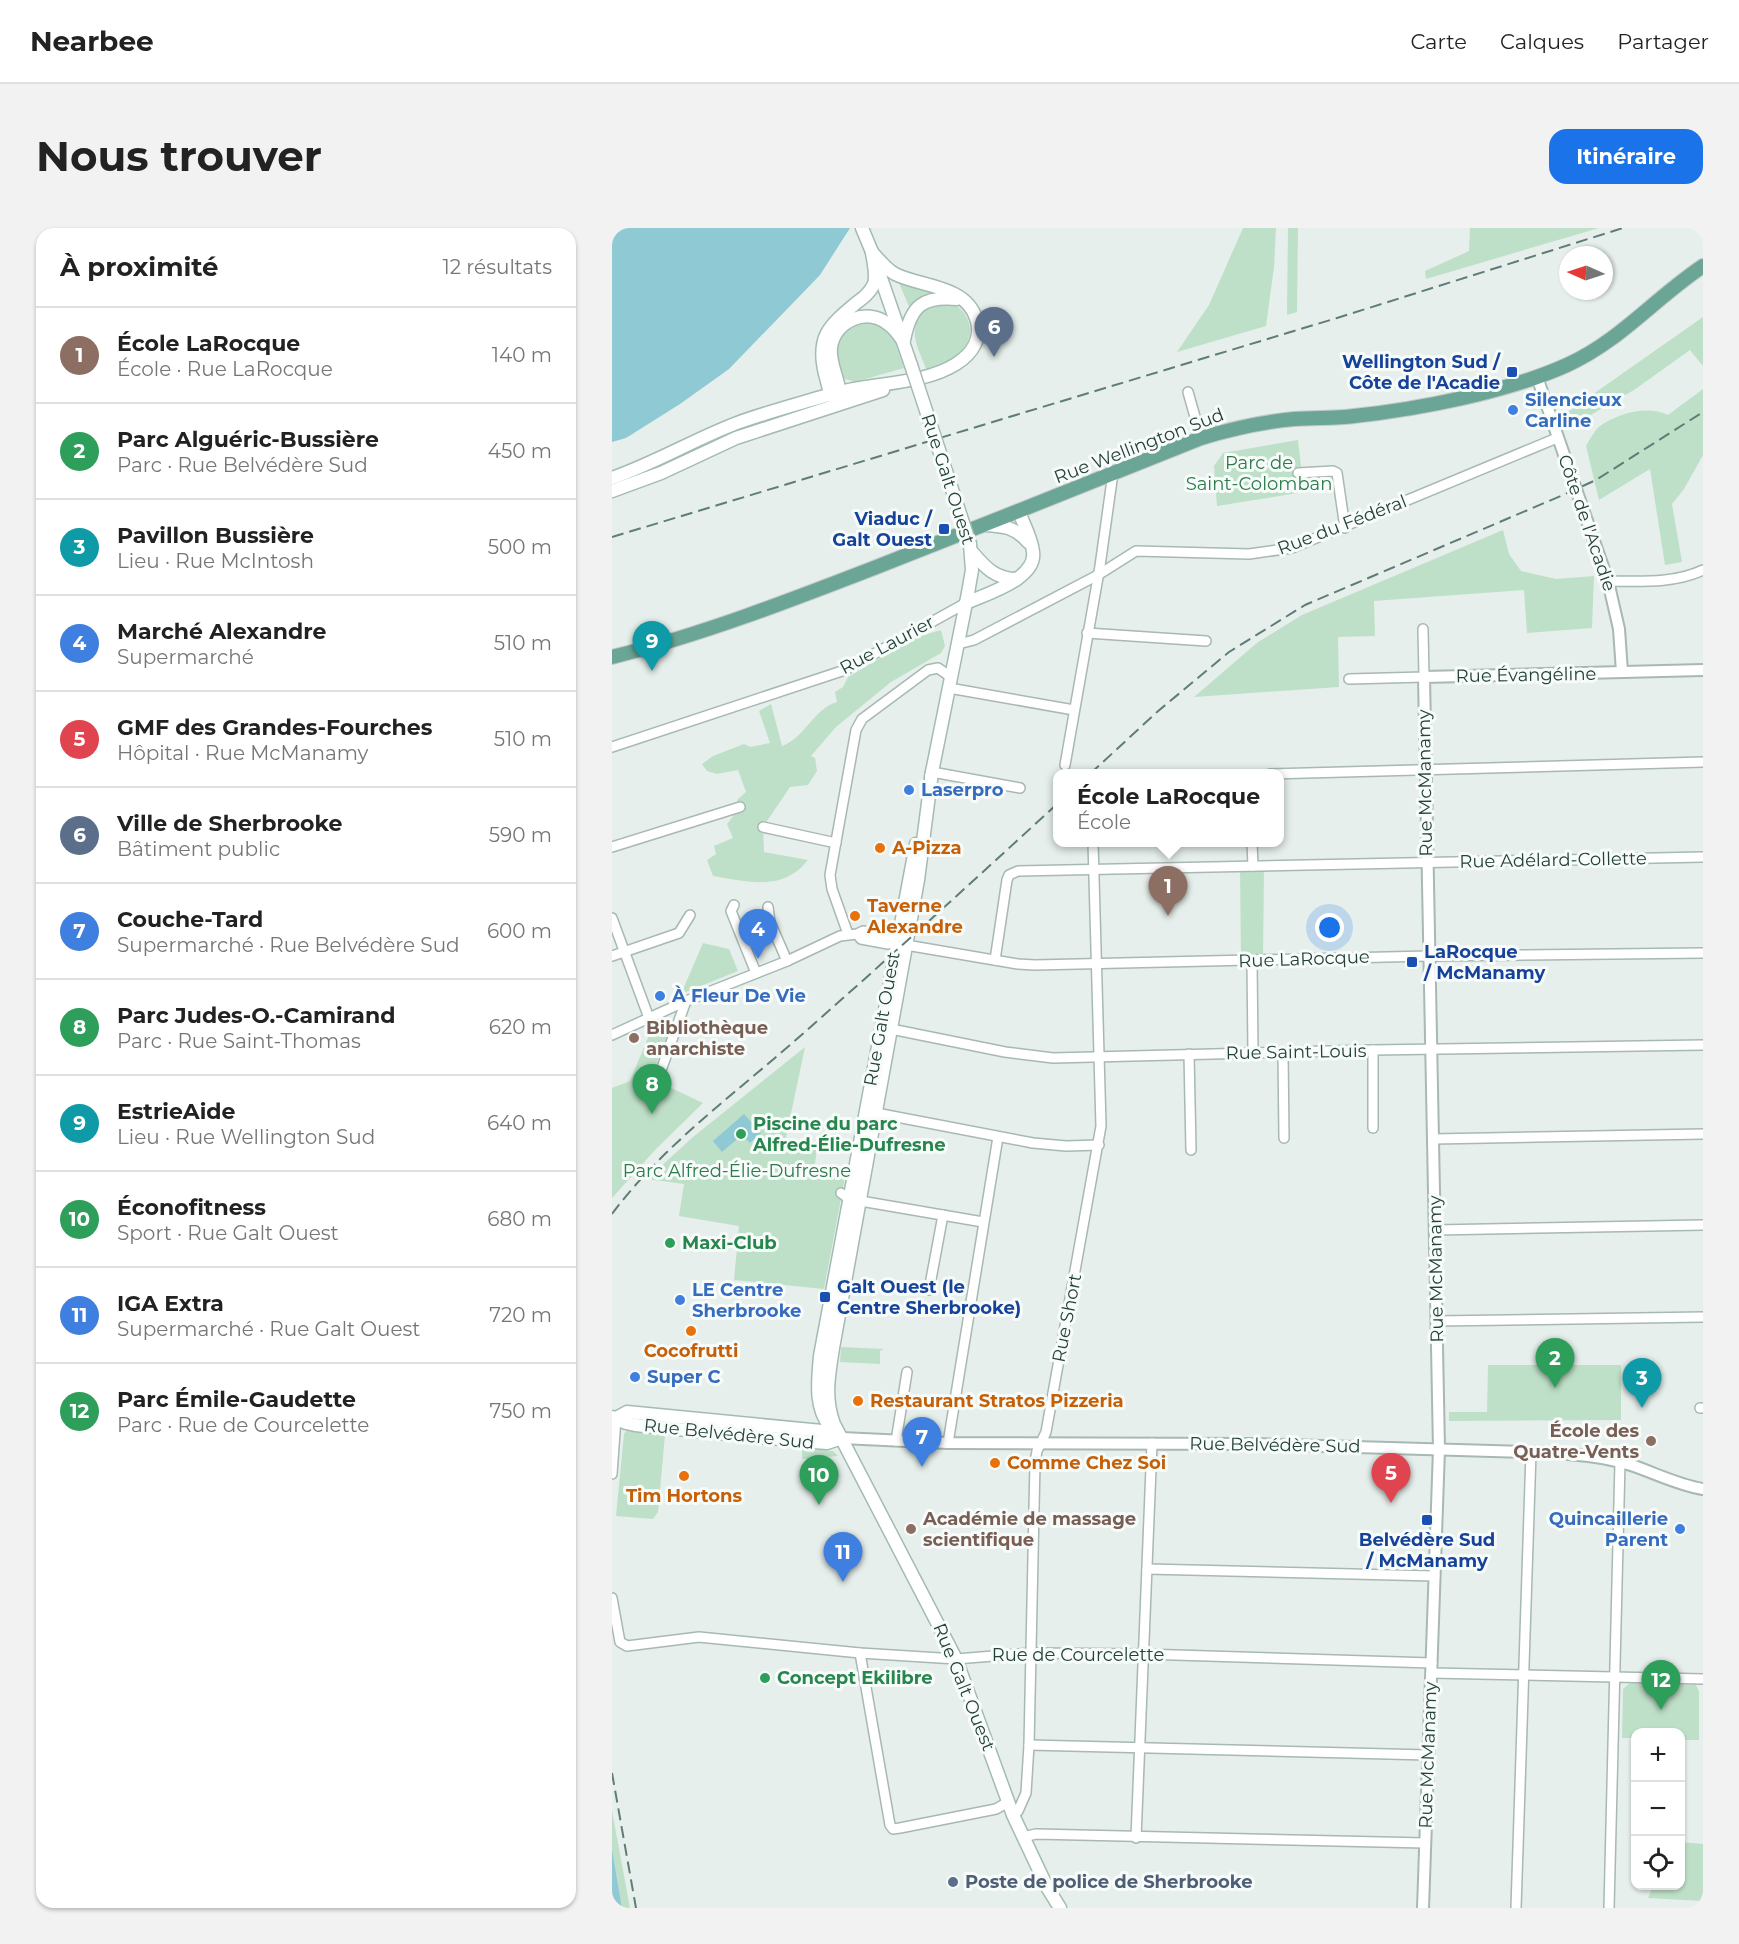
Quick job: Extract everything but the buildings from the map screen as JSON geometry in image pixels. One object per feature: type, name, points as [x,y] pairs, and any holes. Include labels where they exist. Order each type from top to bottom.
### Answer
[{"type":"main road","name":"Rue Galt Ouest","points":[[850,1198],[876,1113],[891,1029],[908,879],[972,570],[971,548],[903,341],[862,229]]},
{"type":"main road","points":[[612,492],[661,473],[736,438],[936,373],[955,365],[970,352],[978,337],[976,317],[962,299],[952,292],[896,274],[872,252]]},
{"type":"main road","points":[[839,404],[822,360],[822,344],[834,322],[863,298],[873,286],[875,280],[872,252]]},
{"type":"main road","name":"Rue Wellington Sud","points":[[612,657],[663,644],[733,621],[1019,512],[1201,438],[1277,421],[1351,417],[1389,412],[1490,391],[1537,377],[1566,366],[1602,347],[1703,266]]},
{"type":"main road","points":[[903,341],[908,322],[921,304],[937,298],[962,299]]},
{"type":"main road","points":[[835,393],[831,347],[835,333],[844,323],[859,317],[879,319],[888,324],[903,341]]},
{"type":"main road","points":[[612,478],[674,453],[737,423],[835,393],[921,377]]},
{"type":"main road","points":[[971,548],[993,573],[1007,579],[1018,579],[1030,567],[1034,554],[1019,512]]},
{"type":"main road","points":[[985,525],[1006,526],[1017,531],[1032,548]]},
{"type":"main road","name":"Rue Laurier","points":[[966,603],[1018,579]]},
{"type":"main road","name":"Rue Galt Ouest","points":[[901,944],[850,1198],[827,1390],[831,1417],[956,1659],[1009,1806],[1047,1887],[1060,1908]]},
{"type":"main road","name":"Rue Belvédère Sud","points":[[614,1417],[626,1424],[827,1443],[842,1438]]},
{"type":"street","name":"Côte de l'Acadie","points":[[1537,377],[1608,581],[1619,629],[1622,672]]},
{"type":"street","points":[[1188,392],[1201,438]]},
{"type":"street","name":"Rue du Fédéral","points":[[958,644],[974,640],[1098,575],[1136,552],[1264,553],[1292,548],[1345,528],[1557,438]]},
{"type":"street","points":[[1298,473],[1333,471],[1337,473],[1345,528]]},
{"type":"street","points":[[1065,765],[1113,473]]},
{"type":"street","points":[[1608,581],[1652,581],[1689,576],[1703,570]]},
{"type":"street","name":"Rue Laurier","points":[[612,747],[845,670],[966,603]]},
{"type":"street","name":"Rue McManamy","points":[[1423,630],[1439,1449],[1423,1908]]},
{"type":"street","points":[[1087,633],[1206,641]]},
{"type":"street","points":[[612,1035],[686,1001],[852,934],[832,889],[830,875],[858,724],[885,700],[933,668],[942,670],[950,683],[1074,710]]},
{"type":"street","name":"Rue Évangéline","points":[[1349,679],[1703,670]]},
{"type":"street","points":[[1284,774],[1703,762]]},
{"type":"street","points":[[932,772],[1020,788]]},
{"type":"street","points":[[612,847],[740,807]]},
{"type":"street","points":[[763,827],[836,843]]},
{"type":"street","name":"Rue Short","points":[[1009,1806],[1018,1811],[1026,1793],[1035,1462],[1040,1443],[1046,1432],[1101,1126],[1101,1057],[1093,847]]},
{"type":"street","points":[[1252,847],[1253,866]]},
{"type":"street","name":"Rue Adélard-Collette","points":[[995,960],[1009,875],[1018,872],[1703,856]]},
{"type":"street","points":[[734,905],[731,911],[756,973]]},
{"type":"street","points":[[768,907],[770,922],[787,961]]},
{"type":"street","points":[[612,956],[679,933],[690,915]]},
{"type":"street","points":[[612,918],[649,1018]]},
{"type":"street","name":"Rue LaRocque","points":[[852,934],[863,931],[890,936],[901,944],[1035,965],[1429,956],[1703,953]]},
{"type":"street","points":[[1252,961],[1253,1053]]},
{"type":"street","points":[[659,1076],[686,1001]]},
{"type":"street","name":"Rue Saint-Louis","points":[[891,1029],[1031,1056],[1101,1057],[1703,1045]]},
{"type":"street","points":[[1373,1050],[1373,1128]]},
{"type":"street","points":[[1283,1052],[1284,1138]]},
{"type":"street","points":[[1189,1054],[1191,1150]]},
{"type":"street","points":[[876,1113],[998,1137],[1057,1145],[1099,1145]]},
{"type":"street","points":[[1433,1138],[1703,1134]]},
{"type":"street","points":[[948,1443],[998,1137]]},
{"type":"street","points":[[850,1198],[983,1222]]},
{"type":"street","points":[[929,1290],[943,1215]]},
{"type":"street","points":[[1435,1230],[1703,1225]]},
{"type":"street","points":[[1437,1321],[1703,1317]]},
{"type":"street","points":[[896,1441],[907,1372]]},
{"type":"street","points":[[612,1474],[614,1417]]},
{"type":"street","name":"Rue Belvédère Sud","points":[[842,1438],[948,1443],[1152,1443],[1531,1452],[1593,1456],[1620,1462],[1703,1489]]},
{"type":"street","points":[[1136,1838],[1152,1443]]},
{"type":"street","points":[[1516,1908],[1531,1452]]},
{"type":"street","points":[[1609,1908],[1620,1462]]},
{"type":"street","points":[[1147,1569],[1435,1576]]},
{"type":"street","name":"Rue de Courcelette","points":[[612,1598],[620,1642],[623,1645],[633,1646],[699,1637],[860,1653],[956,1659],[1031,1653],[1143,1654],[1431,1668],[1523,1675],[1703,1679]]},
{"type":"street","points":[[860,1653],[890,1825],[893,1829],[1009,1806],[1026,1793]]},
{"type":"street","points":[[1029,1745],[1428,1755]]},
{"type":"street","points":[[1023,1837],[1036,1834],[1425,1843]]},
{"type":"green space","points":[[1243,228],[1276,228],[1274,267],[1266,326],[1177,352],[1209,305]]},
{"type":"green space","points":[[1288,228],[1298,228],[1297,312],[1287,315]]},
{"type":"green space","points":[[1470,228],[1599,228],[1426,279],[1425,271],[1469,251]]},
{"type":"green space","points":[[897,278],[934,290],[918,300],[910,309]]},
{"type":"green space","points":[[945,303],[958,307],[967,317],[970,337],[961,354],[927,371],[915,339],[916,325],[924,307]]},
{"type":"green space","points":[[1703,317],[1703,366],[1690,350],[1634,390],[1575,424],[1563,423],[1559,418]]},
{"type":"green space","points":[[855,321],[880,324],[893,336],[904,368],[855,382],[845,379],[836,351],[842,333]]},
{"type":"green space","points":[[1703,389],[1703,455],[1684,489],[1672,504],[1682,562],[1665,565],[1650,469],[1599,500],[1586,446],[1598,428],[1615,417],[1642,411],[1668,415]]},
{"type":"green space","name":"Parc de Saint-Colomban","points":[[1298,440],[1304,492],[1217,506],[1214,466],[1223,453]]},
{"type":"green space","points":[[1503,530],[1509,554],[1521,571],[1556,579],[1594,576],[1592,628],[1527,633],[1524,590],[1374,601],[1375,636],[1338,637],[1339,687],[1194,697],[1258,642],[1302,615]]},
{"type":"green space","points":[[941,630],[945,646],[941,653],[891,682],[836,727],[811,756],[815,758],[817,771],[808,785],[790,787],[763,827],[764,852],[808,860],[802,867],[785,878],[775,881],[755,882],[713,876],[707,860],[716,854],[714,846],[733,838],[727,824],[740,807],[737,800],[746,792],[738,770],[717,774],[707,771],[702,764],[713,756],[744,744],[750,747],[770,743],[759,711],[771,704],[782,746],[790,742],[822,711],[837,702],[835,692],[843,687],[848,677],[914,638]]},
{"type":"green space","points":[[1264,866],[1263,960],[1241,961],[1240,867]]},
{"type":"green space","points":[[703,943],[729,949],[738,971],[681,994]]},
{"type":"green space","points":[[667,1020],[671,1029],[650,1078],[703,1103],[655,1150],[612,1198],[612,1088],[630,1081],[652,1028]]},
{"type":"green space","name":"Parc Alfred-Élie-Dufresne","points":[[805,1047],[785,1142],[817,1148],[814,1172],[845,1177],[824,1289],[734,1280],[739,1226],[679,1216],[684,1184],[647,1179],[693,1137]]},
{"type":"green space","points":[[841,1347],[884,1349],[880,1351],[880,1364],[840,1362]]},
{"type":"green space","points":[[1488,1365],[1621,1365],[1621,1420],[1449,1421],[1449,1412],[1487,1412]]},
{"type":"green space","points":[[627,1430],[665,1435],[658,1512],[653,1519],[616,1516],[624,1434]]},
{"type":"green space","points":[[802,1448],[833,1451],[838,1456],[802,1459]]},
{"type":"green space","points":[[1630,1683],[1696,1685],[1699,1691],[1699,1740],[1685,1740],[1685,1728],[1631,1728],[1631,1738],[1622,1738],[1623,1689]]},
{"type":"green space","points":[[612,1811],[630,1908],[622,1908],[612,1849]]},
{"type":"green space","points":[[1685,1842],[1703,1844],[1703,1901],[1648,1898],[1651,1890],[1685,1890]]},
{"type":"water","points":[[612,228],[850,228],[820,275],[729,369],[680,404],[626,438],[612,442]]},
{"type":"water","name":"Piscine du parc Alfred-Élie-Dufresne","points":[[744,1114],[761,1133],[750,1143],[742,1135],[722,1152],[713,1141]]},
{"type":"water","points":[[612,1849],[622,1908],[612,1908]]},
{"type":"railway","points":[[612,537],[1337,318],[1623,228]]},
{"type":"railway","points":[[1095,769],[1157,712],[1229,652],[1305,605],[1596,480],[1703,412]]},
{"type":"railway","points":[[612,1214],[652,1167],[696,1125],[790,1045],[1053,808]]},
{"type":"railway","points":[[612,1773],[636,1908]]},
{"type":"place","name":"Ville de Sherbrooke","points":[[994,357]]},
{"type":"place","name":"Wellington Sud / Côte de l'Acadie","points":[[1512,372]]},
{"type":"place","name":"Silencieux Carline","points":[[1513,410]]},
{"type":"place","name":"Viaduc / Galt Ouest","points":[[944,529]]},
{"type":"place","name":"EstrieAide","points":[[652,671]]},
{"type":"place","name":"Laserpro","points":[[909,790]]},
{"type":"place","name":"A-Pizza","points":[[880,848]]},
{"type":"place","name":"Taverne Alexandre","points":[[855,916]]},
{"type":"place","name":"École LaRocque","points":[[1168,916]]},
{"type":"place","name":"Marché Alexandre","points":[[758,959]]},
{"type":"place","name":"LaRocque / McManamy","points":[[1412,962]]},
{"type":"place","name":"À Fleur De Vie","points":[[660,996]]},
{"type":"place","name":"Bibliothèque anarchiste","points":[[634,1038]]},
{"type":"place","name":"Parc Judes-O.-Camirand","points":[[652,1114]]},
{"type":"place","name":"Piscine du parc Alfred-Élie-Dufresne","points":[[741,1134]]},
{"type":"place","name":"Maxi-Club","points":[[670,1243]]},
{"type":"place","name":"Galt Ouest (le Centre Sherbrooke)","points":[[825,1297]]},
{"type":"place","name":"LE Centre Sherbrooke","points":[[680,1300]]},
{"type":"place","name":"Cocofrutti","points":[[691,1331]]},
{"type":"place","name":"Super C","points":[[635,1377]]},
{"type":"place","name":"Parc Alguéric-Bussière","points":[[1555,1388]]},
{"type":"place","name":"Restaurant Stratos Pizzeria","points":[[858,1401]]},
{"type":"place","name":"Pavillon Bussière","points":[[1642,1408]]},
{"type":"place","name":"École des Quatre-Vents","points":[[1651,1441]]},
{"type":"place","name":"Comme Chez Soi","points":[[995,1463]]},
{"type":"place","name":"Couche-Tard","points":[[922,1467]]},
{"type":"place","name":"Tim Hortons","points":[[684,1476]]},
{"type":"place","name":"GMF des Grandes-Fourches","points":[[1391,1503]]},
{"type":"place","name":"Éconofitness","points":[[819,1505]]},
{"type":"place","name":"Belvédère Sud / McManamy","points":[[1427,1520]]},
{"type":"place","name":"Académie de massage scientifique","points":[[911,1529]]},
{"type":"place","name":"Quincaillerie Parent","points":[[1680,1529]]},
{"type":"place","name":"IGA Extra","points":[[843,1582]]},
{"type":"place","name":"Concept Ekilibre","points":[[765,1678]]},
{"type":"place","name":"Parc Émile-Gaudette","points":[[1661,1710]]},
{"type":"place","name":"Poste de police de Sherbrooke","points":[[953,1882]]}]
